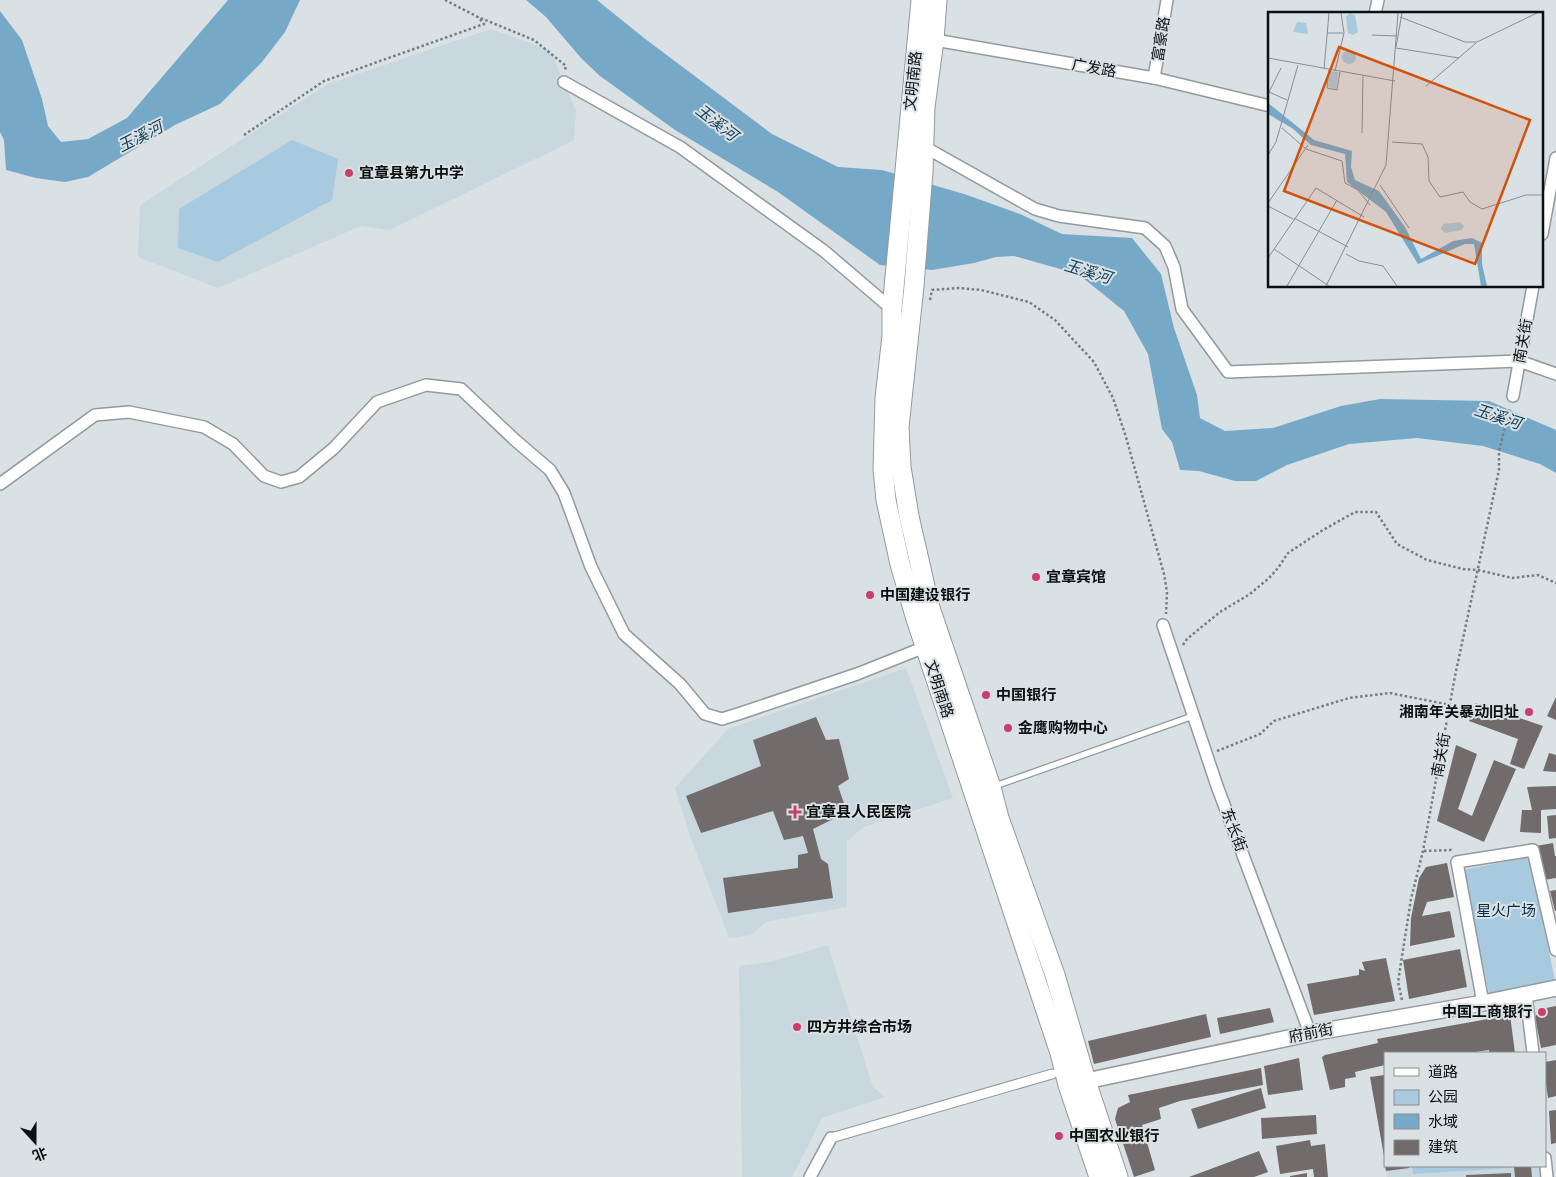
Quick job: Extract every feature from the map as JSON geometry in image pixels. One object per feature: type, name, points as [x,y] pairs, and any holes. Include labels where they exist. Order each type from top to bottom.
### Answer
[{"type":"main road","name":"文明南路","points":[[921,0],[926,38],[915,142],[905,163],[892,309],[892,336],[885,398],[884,469],[886,500],[900,564],[925,647],[982,790],[1060,1053],[1077,1083]]},
{"type":"main road","points":[[926,38],[937,0]]},
{"type":"main road","points":[[915,142],[923,172],[899,427],[901,467],[909,516],[930,608],[982,790]]},
{"type":"main road","points":[[1077,1083],[1099,1177]]},
{"type":"main road","points":[[1077,1083],[1118,1177]]},
{"type":"street","name":"富豪路","points":[[1154,78],[1167,0]]},
{"type":"street","name":"广发路","points":[[926,38],[1154,78],[1268,106]]},
{"type":"street","points":[[564,82],[680,147],[824,250],[892,309]]},
{"type":"street","points":[[915,142],[1035,209],[1059,216],[1145,228],[1165,246],[1174,267],[1182,309],[1228,372],[1519,362],[1556,374]]},
{"type":"street","points":[[1544,223],[1556,158]]},
{"type":"street","name":"南关街","points":[[1513,396],[1533,288]]},
{"type":"street","points":[[0,484],[95,415],[129,412],[204,426],[233,444],[264,476],[281,482],[300,477],[334,448],[377,402],[426,385],[461,389],[550,470],[564,493],[591,567],[624,634],[680,684],[705,714],[722,719],[857,674],[925,647]]},
{"type":"street","name":"东长街","points":[[1163,625],[1207,755],[1310,1033]]},
{"type":"street","points":[[1483,1003],[1457,862],[1533,850],[1556,950]]},
{"type":"street","name":"府前街","points":[[1077,1083],[1310,1033],[1483,1003],[1556,988]]},
{"type":"street","points":[[1526,995],[1533,1052]]},
{"type":"street","points":[[810,1177],[831,1138],[1052,1074]]},
{"type":"lane","points":[[982,790],[1193,716]]},
{"type":"path","points":[[445,0],[478,17],[534,40],[566,66],[564,82]]},
{"type":"path","points":[[244,134],[324,81],[484,24],[478,17]]},
{"type":"path","points":[[929,307],[932,290],[941,289],[981,290],[1029,302],[1055,320],[1094,362],[1112,398],[1126,437],[1164,574],[1167,608],[1163,625]]},
{"type":"path","name":"南关街","points":[[1402,1000],[1398,982],[1411,899],[1423,851],[1450,705],[1499,470],[1499,451],[1513,396]]},
{"type":"path","points":[[1174,658],[1187,639],[1220,612],[1250,594],[1269,578],[1288,553],[1355,512],[1376,512],[1397,544],[1427,560],[1512,578],[1538,575],[1556,583]]},
{"type":"path","points":[[1207,755],[1260,734],[1274,721],[1349,698],[1390,693],[1450,705]]},
{"type":"path","points":[[1423,851],[1451,850],[1457,862]]},
{"type":"shaded area","name":"宜章县第九中学","points":[[491,29],[550,50],[576,111],[574,140],[390,230],[361,226],[218,288],[138,257],[140,205],[328,84]]},
{"type":"shaded area","name":"宜章县人民医院","points":[[906,668],[953,798],[864,827],[847,841],[847,907],[765,922],[752,935],[729,938],[690,836],[675,788],[728,729]]},
{"type":"shaded area","name":"四方井综合市场","points":[[828,945],[873,1087],[885,1097],[822,1118],[792,1177],[742,1177],[739,966],[770,962]]},
{"type":"shaded area","points":[[1385,1167],[1545,1167],[1547,1177],[1387,1177]]},
{"type":"green space","points":[[292,140],[338,159],[332,200],[218,262],[178,248],[179,209]]},
{"type":"green space","name":"星火广场","points":[[1529,857],[1556,985],[1490,998],[1463,870]]},
{"type":"green space","points":[[1412,1167],[1511,1168],[1413,1174]]},
{"type":"water","name":"玉溪河","points":[[228,0],[300,0],[285,32],[262,62],[220,104],[175,125],[88,177],[65,182],[36,178],[6,170],[4,140],[0,132],[0,11],[22,40],[42,99],[48,126],[61,142],[88,139],[127,118]]},
{"type":"water","name":"玉溪河","points":[[526,0],[597,0],[644,38],[772,134],[838,167],[882,170],[964,194],[1020,214],[1062,234],[1132,238],[1161,274],[1174,328],[1197,395],[1200,418],[1225,431],[1273,428],[1341,406],[1380,399],[1489,401],[1556,430],[1556,473],[1540,464],[1483,446],[1417,438],[1349,444],[1287,465],[1256,481],[1235,481],[1199,471],[1180,470],[1172,442],[1162,429],[1148,354],[1124,311],[1078,274],[1014,256],[996,257],[974,263],[932,270],[880,265],[778,192],[675,130],[600,76],[581,58],[546,17]]},
{"type":"building","points":[[1556,697],[1556,720],[1547,716]]},
{"type":"building","points":[[1475,703],[1543,726],[1524,769],[1510,764],[1518,739],[1469,721]]},
{"type":"building","points":[[816,717],[826,740],[839,739],[849,779],[838,786],[847,812],[813,829],[821,859],[828,864],[833,898],[728,913],[723,878],[798,868],[798,855],[808,853],[803,836],[784,840],[773,811],[701,833],[686,796],[761,766],[753,740]]},
{"type":"building","points":[[1456,745],[1477,754],[1458,809],[1472,816],[1494,760],[1516,769],[1484,842],[1437,821]]},
{"type":"building","points":[[1549,753],[1556,755],[1556,772],[1543,771]]},
{"type":"building","points":[[1556,786],[1556,809],[1541,810],[1541,833],[1520,832],[1522,810],[1532,810],[1527,787]]},
{"type":"building","points":[[1556,815],[1556,838],[1549,839],[1547,816]]},
{"type":"building","points":[[1553,843],[1556,856],[1556,878],[1544,880],[1536,846]]},
{"type":"building","points":[[1447,863],[1454,897],[1427,902],[1422,916],[1450,911],[1455,937],[1410,946],[1411,918],[1419,878],[1426,867]]},
{"type":"building","points":[[1556,890],[1556,911],[1555,911],[1550,891]]},
{"type":"building","points":[[1460,949],[1467,987],[1409,999],[1403,960]]},
{"type":"building","points":[[1386,958],[1395,1001],[1314,1015],[1307,984],[1359,975],[1359,969],[1365,971],[1362,962]]},
{"type":"building","points":[[1556,1006],[1556,1045],[1541,1048],[1535,1017],[1541,1009]]},
{"type":"building","points":[[1270,1008],[1274,1022],[1220,1034],[1217,1018]]},
{"type":"building","points":[[1206,1014],[1211,1037],[1094,1064],[1088,1041]]},
{"type":"building","points":[[1510,1015],[1515,1052],[1489,1052],[1489,1050],[1476,1052],[1384,1052],[1384,1065],[1355,1072],[1356,1077],[1345,1079],[1345,1087],[1330,1090],[1322,1057],[1378,1043],[1377,1039]]},
{"type":"building","points":[[1299,1058],[1303,1090],[1268,1095],[1264,1066]]},
{"type":"building","points":[[1556,1060],[1556,1096],[1548,1098],[1546,1084],[1546,1062]]},
{"type":"building","points":[[1261,1068],[1263,1085],[1180,1101],[1159,1108],[1161,1119],[1142,1125],[1155,1170],[1134,1177],[1115,1119],[1118,1108],[1130,1102],[1128,1095]]},
{"type":"building","points":[[1384,1075],[1384,1156],[1370,1077]]},
{"type":"building","points":[[1261,1088],[1266,1108],[1198,1129],[1191,1109]]},
{"type":"building","points":[[1556,1110],[1556,1143],[1551,1144],[1549,1111]]},
{"type":"building","points":[[1316,1115],[1317,1134],[1262,1139],[1261,1118]]},
{"type":"building","points":[[1310,1140],[1311,1146],[1325,1144],[1328,1177],[1314,1177],[1313,1169],[1280,1174],[1276,1146]]},
{"type":"building","points":[[1259,1151],[1268,1172],[1254,1177],[1189,1177]]},
{"type":"building","points":[[1385,1167],[1409,1167],[1409,1168],[1386,1171]]},
{"type":"building","points":[[1514,1167],[1531,1167],[1532,1177],[1515,1177]]},
{"type":"building","points":[[1307,1173],[1307,1177],[1290,1177],[1290,1176]]},
{"type":"building","points":[[1511,1173],[1511,1177],[1466,1177],[1466,1175]]},
{"type":"place","name":"宜章县第九中学","points":[[349,173]]},
{"type":"place","name":"宜章宾馆","points":[[1036,577]]},
{"type":"place","name":"中国建设银行","points":[[870,595]]},
{"type":"place","name":"中国银行","points":[[986,695]]},
{"type":"place","name":"湘南年关暴动旧址","points":[[1529,712]]},
{"type":"place","name":"金鹰购物中心","points":[[1008,728]]},
{"type":"place","name":"宜章县人民医院","points":[[795,812]]},
{"type":"place","name":"中国工商银行","points":[[1542,1012]]},
{"type":"place","name":"四方井综合市场","points":[[797,1027]]},
{"type":"place","name":"中国农业银行","points":[[1059,1136]]}]
